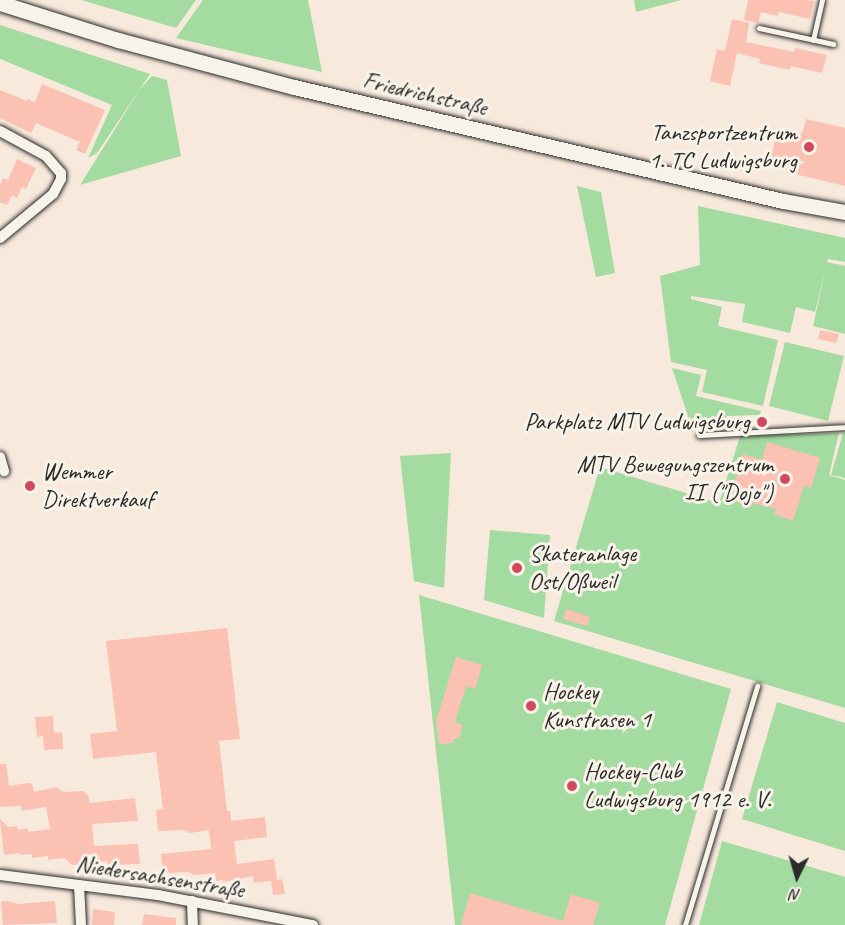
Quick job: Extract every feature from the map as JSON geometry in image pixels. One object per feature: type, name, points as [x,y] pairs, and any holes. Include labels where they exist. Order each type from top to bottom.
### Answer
[{"type":"main road","name":"Friedrichstraße","points":[[0,3],[118,40],[294,87],[772,198],[845,212]]},
{"type":"street","points":[[0,131],[46,156],[61,173],[61,179],[53,194],[0,238]]},
{"type":"street","points":[[0,457],[2,471]]},
{"type":"street","name":"Niedersachsenstraße","points":[[0,875],[192,901],[313,925]]},
{"type":"street","points":[[79,885],[81,925]]},
{"type":"street","points":[[192,901],[193,925]]},
{"type":"lane","points":[[813,40],[822,0]]},
{"type":"lane","points":[[759,28],[833,44]]},
{"type":"lane","points":[[699,435],[845,427]]},
{"type":"lane","points":[[685,925],[757,686]]},
{"type":"green space","points":[[81,0],[196,0],[176,28]]},
{"type":"green space","points":[[203,0],[308,0],[322,72],[176,38]]},
{"type":"green space","points":[[634,0],[681,0],[636,12]]},
{"type":"green space","points":[[0,25],[150,74],[97,153],[88,158],[112,105],[0,59]]},
{"type":"green space","points":[[152,76],[167,80],[181,156],[80,185],[140,89]]},
{"type":"green space","points":[[577,186],[601,192],[615,273],[596,277]]},
{"type":"green space","points":[[698,206],[845,238],[845,262],[828,259],[827,262],[845,266],[845,334],[813,326],[826,267],[815,312],[796,307],[790,333],[742,322],[745,304],[691,296],[691,299],[722,307],[718,326],[778,340],[763,406],[702,392],[707,370],[671,362],[660,276],[700,265]]},
{"type":"green space","points":[[785,342],[844,356],[828,421],[769,406]]},
{"type":"green space","points":[[672,368],[701,375],[696,396],[761,411],[760,415],[727,416],[719,425],[719,430],[693,431]]},
{"type":"green space","points":[[839,433],[829,475],[845,480],[845,708],[554,621],[600,467],[719,503],[740,436]]},
{"type":"green space","points":[[843,433],[845,433],[845,478],[831,475]]},
{"type":"green space","points":[[451,453],[444,588],[414,581],[400,456]]},
{"type":"green space","name":"Skateranlage Ost/Oßweil","points":[[490,530],[550,535],[544,618],[484,600]]},
{"type":"green space","name":"Hockey-Club Ludwigsburg 1912 e. V.","points":[[419,595],[731,689],[665,925],[455,925]]},
{"type":"green space","points":[[777,702],[845,723],[845,851],[742,819]]},
{"type":"green space","points":[[722,841],[845,877],[845,925],[699,925]]},
{"type":"building","points":[[748,0],[814,1],[810,19],[779,12],[778,16],[761,12],[758,23],[744,20]]},
{"type":"building","points":[[732,19],[749,23],[746,42],[794,52],[795,48],[827,55],[822,73],[791,66],[790,70],[759,63],[760,59],[737,53],[730,86],[710,81],[717,49],[725,51]]},
{"type":"building","points":[[42,84],[105,110],[85,154],[76,150],[80,142],[36,123],[31,133],[0,118],[0,90],[35,102]]},
{"type":"building","name":"Tanzsportzentrum 1. TC Ludwigsburg","points":[[806,119],[845,128],[845,186],[787,172],[788,165],[770,161],[778,128],[802,134]]},
{"type":"building","points":[[17,159],[36,168],[26,189],[22,187],[17,198],[12,195],[7,205],[0,202],[0,186],[3,178],[8,180]]},
{"type":"building","points":[[820,330],[839,334],[836,343],[818,339]]},
{"type":"building","name":"MTV Bewegungszentrum II (\"Dojo\")","points":[[767,442],[820,458],[811,488],[804,486],[793,521],[774,514],[776,509],[752,503],[751,507],[736,502],[738,494],[732,492],[743,454],[762,460]]},
{"type":"building","points":[[566,609],[590,617],[587,626],[563,619]]},
{"type":"building","points":[[227,628],[240,739],[219,741],[227,811],[230,811],[231,821],[265,817],[267,837],[234,841],[237,864],[274,859],[277,880],[282,879],[285,894],[273,895],[271,881],[254,883],[253,876],[223,882],[223,880],[216,881],[215,873],[194,875],[188,872],[163,873],[161,854],[211,849],[209,830],[190,833],[184,830],[158,831],[156,810],[163,809],[156,752],[93,759],[90,734],[117,731],[106,641]]},
{"type":"building","points":[[456,657],[482,665],[475,689],[466,686],[455,722],[463,725],[459,738],[454,739],[453,743],[439,744],[436,721]]},
{"type":"building","points":[[53,716],[54,733],[62,732],[63,749],[44,750],[43,736],[37,737],[35,717]]},
{"type":"building","points":[[0,764],[6,764],[9,786],[28,783],[32,784],[34,792],[56,787],[63,792],[83,791],[88,795],[90,803],[135,798],[138,821],[92,824],[94,846],[138,844],[140,864],[108,865],[107,861],[72,865],[64,858],[48,860],[48,856],[32,858],[32,854],[20,855],[20,853],[4,855],[0,819],[8,827],[17,826],[18,830],[28,828],[28,832],[50,829],[46,807],[21,811],[21,806],[0,807]]},
{"type":"building","points":[[470,893],[563,921],[571,894],[600,903],[593,925],[461,925]]},
{"type":"building","points":[[55,901],[57,923],[3,925],[1,902],[17,904]]},
{"type":"building","points":[[93,909],[115,912],[114,925],[92,925]]},
{"type":"building","points":[[144,914],[176,918],[176,925],[142,925]]},
{"type":"place","name":"Tanzsportzentrum 1. TC Ludwigsburg","points":[[809,147]]},
{"type":"place","name":"Parkplatz MTV Ludwigsburg","points":[[762,422]]},
{"type":"place","name":"MTV Bewegungszentrum II (\"Dojo\")","points":[[785,479]]},
{"type":"place","name":"Wemmer Direktverkauf","points":[[30,486]]},
{"type":"place","name":"Skateranlage Ost/Oßweil","points":[[517,568]]},
{"type":"place","name":"Hockey Kunstrasen 1","points":[[531,706]]},
{"type":"place","name":"Hockey-Club Ludwigsburg 1912 e. V.","points":[[572,786]]}]
